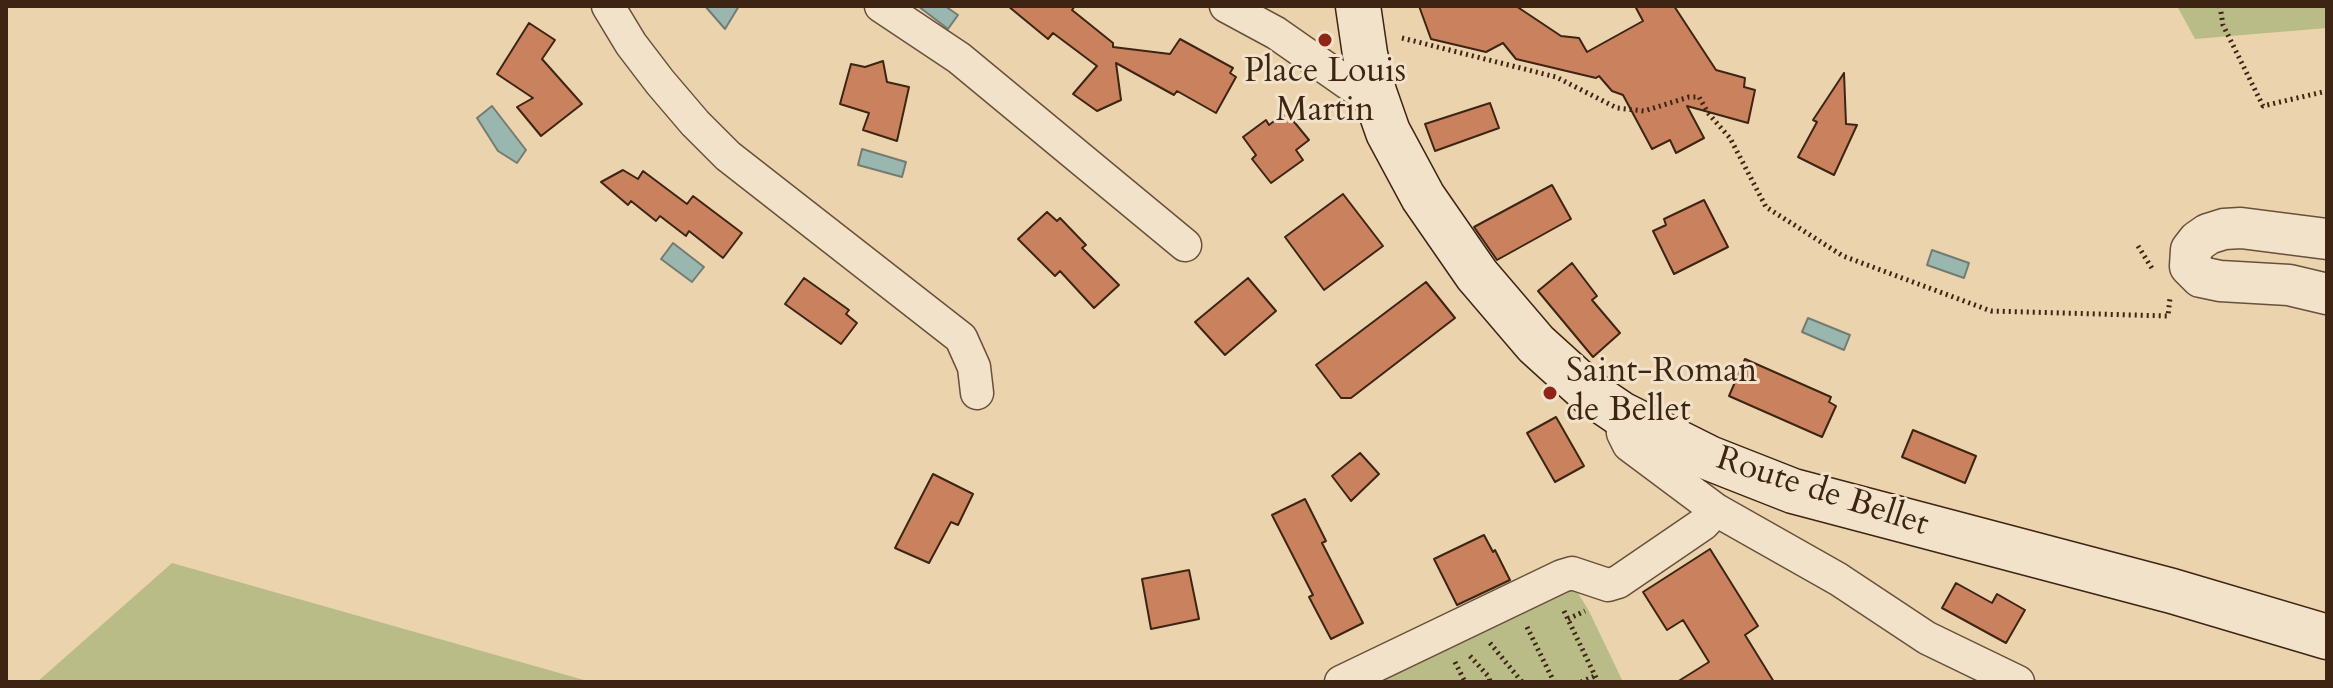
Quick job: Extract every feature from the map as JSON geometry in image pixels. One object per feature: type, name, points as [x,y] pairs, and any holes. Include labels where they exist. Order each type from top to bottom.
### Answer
[{"type":"main road","name":"Route de Bellet","points":[[1360,17],[1374,92],[1388,132],[1449,237],[1536,344],[1590,393],[1621,414],[1709,458],[1793,491],[2172,591],[2327,637]]},
{"type":"street","points":[[608,6],[631,44],[660,82],[728,156],[961,338],[974,367],[977,393]]},
{"type":"street","points":[[881,6],[959,58],[1185,245]]},
{"type":"street","points":[[1226,6],[1276,33],[1359,91],[1374,92]]},
{"type":"street","points":[[2327,239],[2241,228],[2224,229],[2198,241],[2191,250],[2190,266],[2201,277],[2220,281],[2289,285],[2327,294]]},
{"type":"street","points":[[1621,414],[1623,433],[1629,445],[1716,510],[1838,579],[1927,638],[2018,682]]},
{"type":"street","points":[[1341,682],[1562,576],[1572,573],[1608,585],[1618,582],[1703,524],[1716,510]]},
{"type":"path","points":[[2220,6],[2223,25],[2263,106],[2327,91]]},
{"type":"path","points":[[1360,17],[1556,77],[1617,108],[1644,111],[1689,97],[1699,97],[1708,113],[1730,138],[1766,207],[1843,256],[1991,311],[2168,316],[2171,292]]},
{"type":"path","points":[[2138,246],[2156,275]]},
{"type":"path","points":[[1561,605],[1596,679],[1581,682]]},
{"type":"path","points":[[1525,622],[1554,682]]},
{"type":"path","points":[[1490,682],[1466,651],[1500,634]]},
{"type":"path","points":[[1488,641],[1522,682]]},
{"type":"green space","points":[[2177,6],[2327,6],[2327,28],[2195,39]]},
{"type":"green space","points":[[172,563],[591,682],[37,682]]},
{"type":"green space","points":[[1570,580],[1589,611],[1623,682],[1358,682]]},
{"type":"water","points":[[705,6],[739,6],[725,29]]},
{"type":"water","points":[[918,6],[945,6],[958,15],[948,29]]},
{"type":"water","points":[[492,106],[526,150],[517,163],[498,151],[477,118]]},
{"type":"water","points":[[862,149],[906,162],[902,177],[858,165]]},
{"type":"water","points":[[673,243],[704,267],[692,282],[661,259]]},
{"type":"water","points":[[1932,250],[1969,263],[1964,278],[1927,265]]},
{"type":"water","points":[[1808,318],[1850,335],[1844,350],[1802,332]]},
{"type":"building","points":[[1008,6],[1075,6],[1072,10],[1113,43],[1113,47],[1170,54],[1180,39],[1233,68],[1230,73],[1236,77],[1216,113],[1177,91],[1174,95],[1116,63],[1121,100],[1097,111],[1073,94],[1097,66],[1053,33],[1048,39]]},
{"type":"building","points":[[1419,6],[1516,6],[1561,36],[1579,38],[1587,52],[1643,21],[1635,6],[1674,6],[1716,70],[1745,78],[1744,87],[1755,90],[1748,123],[1687,106],[1704,138],[1676,153],[1670,140],[1652,149],[1623,95],[1612,91],[1599,76],[1596,78],[1516,59],[1503,43],[1486,52],[1431,39]]},
{"type":"building","points":[[529,23],[555,40],[542,59],[582,104],[541,136],[517,107],[533,98],[497,74]]},
{"type":"building","points":[[883,61],[887,82],[909,87],[897,141],[863,130],[869,113],[840,104],[851,64],[865,67]]},
{"type":"building","points":[[1844,73],[1846,124],[1857,125],[1834,175],[1798,157],[1817,122],[1813,120]]},
{"type":"building","points":[[1490,103],[1499,128],[1435,151],[1425,124]]},
{"type":"building","points":[[1286,112],[1309,140],[1296,150],[1303,160],[1271,183],[1252,159],[1256,155],[1243,137],[1266,120],[1269,125]]},
{"type":"building","points":[[623,170],[638,179],[643,171],[687,204],[693,196],[742,233],[723,258],[689,231],[686,236],[660,216],[656,221],[631,201],[628,205],[601,182]]},
{"type":"building","points":[[1552,185],[1571,219],[1497,260],[1474,227]]},
{"type":"building","points":[[1343,194],[1383,246],[1324,290],[1285,237]]},
{"type":"building","points":[[1704,200],[1728,247],[1674,274],[1653,231],[1666,225],[1664,219]]},
{"type":"building","points":[[1047,212],[1057,221],[1060,218],[1086,245],[1082,248],[1119,285],[1094,308],[1060,271],[1055,276],[1018,239]]},
{"type":"building","points":[[1572,263],[1597,296],[1592,300],[1620,333],[1593,357],[1538,291]]},
{"type":"building","points":[[804,278],[849,310],[846,314],[857,323],[841,344],[785,304]]},
{"type":"building","points":[[1248,278],[1276,311],[1225,355],[1195,322]]},
{"type":"building","points":[[1426,282],[1455,318],[1351,398],[1341,398],[1316,365]]},
{"type":"building","points":[[1745,359],[1831,397],[1829,402],[1836,406],[1822,437],[1729,396]]},
{"type":"building","points":[[1556,417],[1584,466],[1555,482],[1527,433]]},
{"type":"building","points":[[1913,430],[1976,456],[1965,483],[1902,457]]},
{"type":"building","points":[[1360,453],[1379,474],[1351,501],[1332,476]]},
{"type":"building","points":[[933,474],[973,494],[958,525],[951,522],[929,563],[895,548]]},
{"type":"building","points":[[1305,499],[1326,541],[1322,543],[1363,623],[1331,639],[1309,597],[1313,595],[1272,515]]},
{"type":"building","points":[[1484,535],[1510,580],[1457,605],[1434,559]]},
{"type":"building","points":[[1710,549],[1758,626],[1745,635],[1774,682],[1677,682],[1709,662],[1683,620],[1667,630],[1643,592]]},
{"type":"building","points":[[1189,570],[1199,619],[1151,629],[1142,579]]},
{"type":"building","points":[[1956,583],[1992,603],[1997,594],[2025,610],[2006,643],[1942,608]]},
{"type":"place","name":"Place Louis Martin","points":[[1325,40]]},
{"type":"place","name":"Saint-Roman de Bellet","points":[[1550,393]]}]
